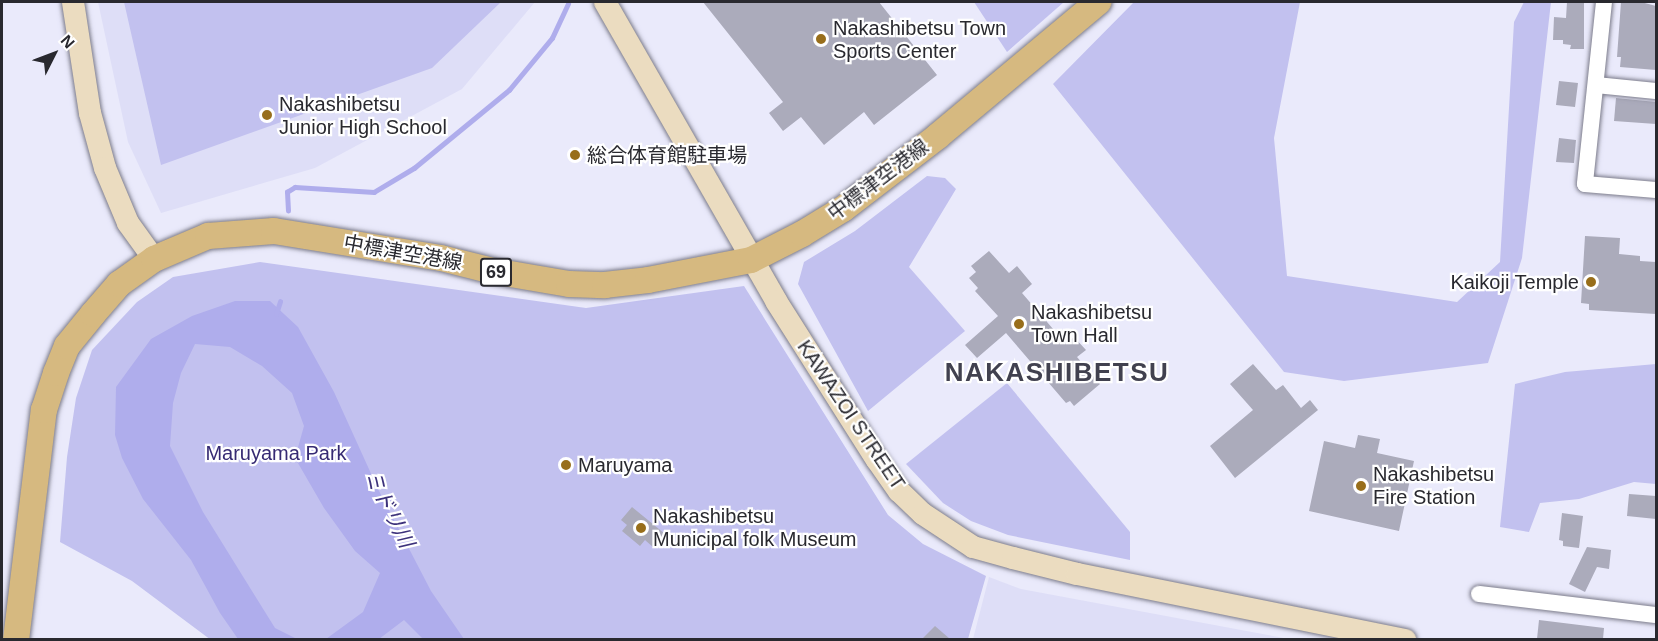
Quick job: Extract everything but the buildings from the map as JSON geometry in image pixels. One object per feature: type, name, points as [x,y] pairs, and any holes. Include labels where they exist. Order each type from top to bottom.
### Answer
[{"type":"main road","name":"中標津空港線","points":[[15,639],[44,410],[67,346],[119,285],[154,259],[208,236],[274,231],[441,258],[493,271],[569,284],[605,285],[751,260],[802,234],[852,203],[938,136],[1098,2]]},
{"type":"street","points":[[73,2],[90,113],[105,168],[128,224],[154,259]]},
{"type":"street","name":"KAWAZOI STREET","points":[[605,2],[751,260],[877,460],[899,491],[923,514],[974,547],[1077,574],[1405,639]]},
{"type":"street","points":[[1604,2],[1585,184],[1656,190]]},
{"type":"street","points":[[1596,85],[1656,91]]},
{"type":"street","points":[[1479,594],[1656,615]]},
{"type":"shaded area","name":"Nakashibetsu Junior High School","points":[[98,2],[535,2],[462,89],[315,168],[161,213],[128,142]]},
{"type":"shaded area","points":[[235,301],[270,301],[298,327],[334,392],[378,489],[431,591],[464,639],[423,639],[404,620],[379,639],[326,639],[363,612],[380,573],[355,551],[324,508],[295,458],[304,426],[292,393],[262,366],[230,347],[195,344],[181,373],[173,403],[170,446],[203,512],[275,628],[297,639],[238,639],[220,613],[191,560],[143,499],[122,458],[115,435],[116,387],[151,339],[192,316]]},
{"type":"shaded area","points":[[989,577],[1021,589],[1289,639],[973,639]]},
{"type":"green space","name":"Nakashibetsu Junior High School","points":[[124,2],[501,2],[432,68],[161,165]]},
{"type":"green space","points":[[974,2],[1064,2],[1007,52]]},
{"type":"green space","points":[[1134,2],[1300,2],[1274,138],[1287,276],[1457,302],[1500,262],[1514,22],[1524,2],[1551,2],[1522,258],[1488,363],[1344,381],[1284,372],[1053,84]]},
{"type":"green space","points":[[927,176],[945,178],[956,189],[909,267],[965,331],[868,411],[798,284],[804,262],[855,231]]},
{"type":"green space","name":"Maruyama Park","points":[[260,262],[586,308],[744,286],[888,515],[923,544],[986,576],[968,639],[211,640],[132,581],[60,542],[67,457],[76,398],[92,350],[137,302],[173,277]]},
{"type":"green space","points":[[1656,364],[1656,484],[1634,482],[1579,499],[1540,503],[1529,532],[1500,527],[1515,384],[1565,372]]},
{"type":"green space","points":[[1007,383],[1130,532],[1130,560],[1008,535],[971,521],[943,503],[906,464]]},
{"type":"waterway","name":"ミドリ川","points":[[288,211],[287,192],[295,187],[374,192],[414,168],[509,90],[552,38],[568,4]]},
{"type":"waterway","name":"ミドリ川","points":[[276,314],[280,302]]},
{"type":"place","name":"Nakashibetsu Town Sports Center","points":[[821,39]]},
{"type":"place","name":"Nakashibetsu Junior High School","points":[[267,115]]},
{"type":"place","name":"総合体育館駐車場","points":[[575,155]]},
{"type":"place","name":"Kaikoji Temple","points":[[1591,282]]},
{"type":"place","name":"Nakashibetsu Town Hall","points":[[1019,324]]},
{"type":"place","name":"Maruyama","points":[[566,465]]},
{"type":"place","name":"Nakashibetsu Fire Station","points":[[1361,486]]},
{"type":"place","name":"Nakashibetsu Municipal folk Museum","points":[[641,528]]},
{"type":"district","name":"NAKASHIBETSU","points":[[1057,373]]}]
